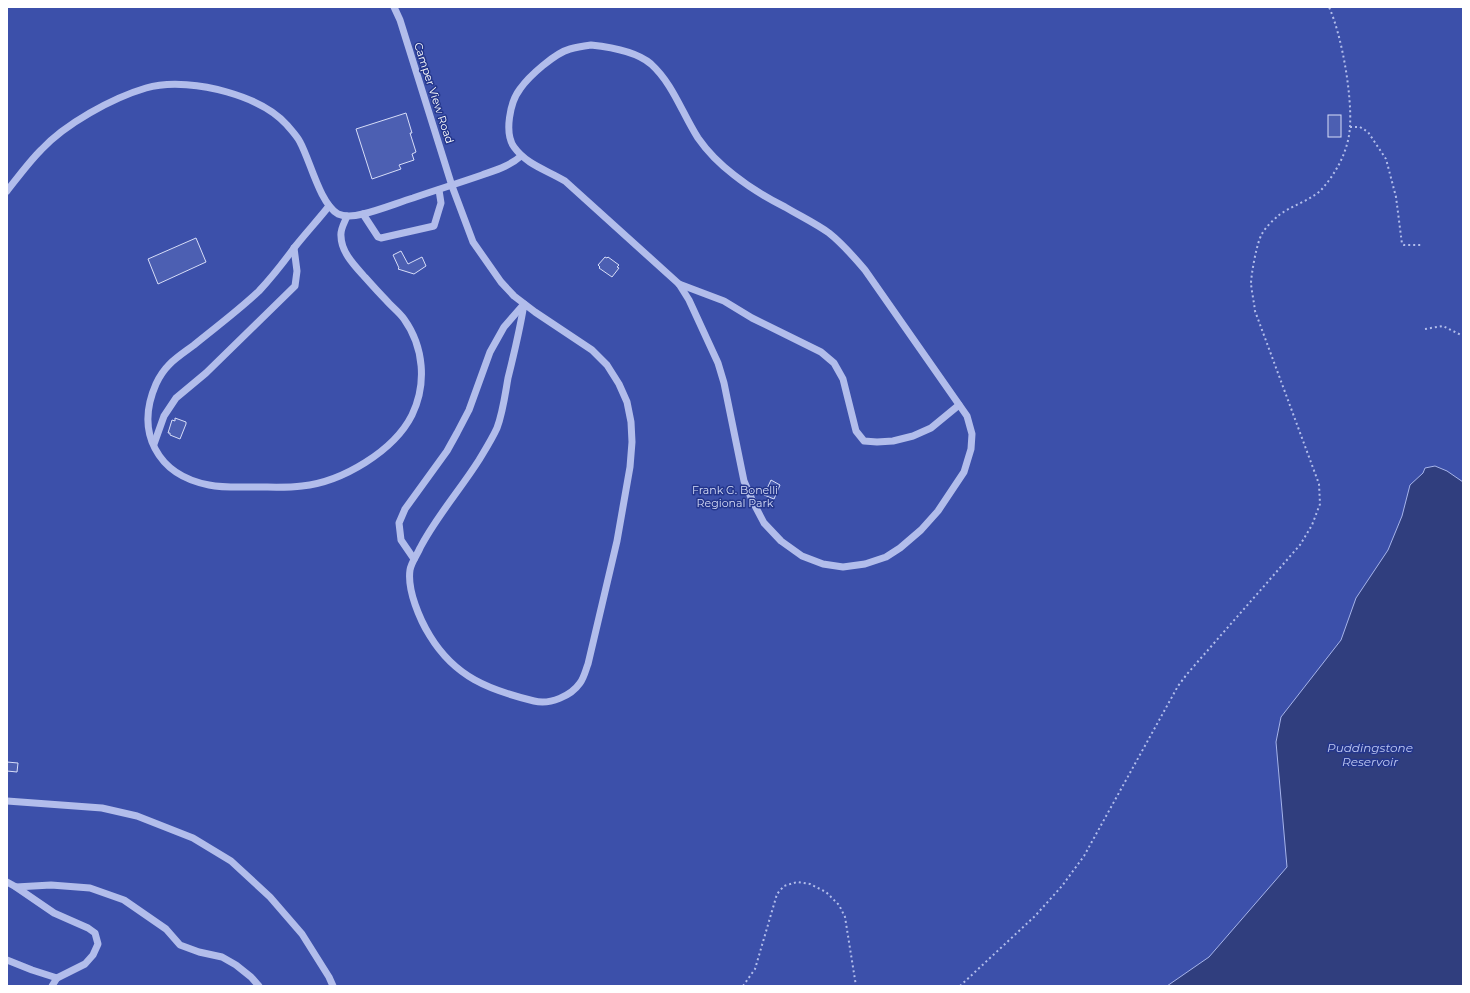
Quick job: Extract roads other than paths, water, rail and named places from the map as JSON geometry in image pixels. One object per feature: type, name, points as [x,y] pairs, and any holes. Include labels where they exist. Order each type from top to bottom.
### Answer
[{"type":"lane","name":"Camper View Road","points":[[394,7],[400,20],[452,186],[473,242],[501,282],[514,296],[592,350],[607,365],[619,384],[627,402],[631,422],[632,442],[630,467],[617,541],[588,664],[580,683],[566,695],[553,701],[539,702],[498,691],[475,681],[455,667],[439,650],[424,626],[411,586],[410,570],[426,536],[472,472],[486,450],[496,429],[521,326],[524,304]]},
{"type":"lane","points":[[591,45],[612,47],[630,53],[650,63],[666,80],[699,139],[733,174],[758,192],[829,233],[847,248],[865,270],[913,341],[967,416],[972,434],[971,449],[964,472],[938,511],[921,530],[900,548],[886,557],[865,564],[843,567],[823,564],[802,556],[781,541],[764,523],[744,481],[724,383],[718,363],[689,300],[679,284],[564,181],[554,174],[532,165],[521,156],[513,145],[509,128],[511,110],[519,89],[536,71],[569,49],[591,45]]},
{"type":"lane","points":[[7,191],[42,148],[84,116],[106,104],[147,88],[171,85],[190,85],[212,88],[249,100],[268,110],[286,124],[300,142],[321,192],[329,206],[338,214],[347,216],[363,214],[452,186],[502,168],[515,162],[521,156]]},
{"type":"lane","points":[[363,214],[378,237],[381,238],[434,226],[442,203],[439,190]]},
{"type":"lane","points":[[329,206],[294,248],[276,273],[258,292],[170,363],[157,382],[148,405],[148,426],[160,459],[175,472],[191,480],[210,485],[234,487],[304,486],[347,473],[367,462],[403,431],[419,397],[422,379],[420,354],[414,334],[403,318],[356,267],[342,247],[340,233],[347,216]]},
{"type":"lane","points":[[154,445],[164,416],[176,398],[206,373],[295,286],[297,271],[294,248]]},
{"type":"lane","points":[[679,284],[724,301],[752,318],[821,352],[834,363],[843,379],[856,432],[864,440],[877,442],[893,441],[913,436],[931,428],[959,405]]},
{"type":"lane","points":[[414,559],[401,540],[399,523],[405,509],[454,439],[469,410],[490,352],[504,327],[524,304]]},
{"type":"lane","points":[[7,801],[102,808],[137,816],[193,838],[231,861],[270,897],[302,934],[333,986]]},
{"type":"lane","points":[[7,882],[54,913],[88,928],[95,933],[98,944],[92,956],[85,964],[57,978],[52,986]]},
{"type":"lane","points":[[16,887],[50,885],[90,888],[124,900],[166,929],[180,946],[222,957],[236,965],[251,977],[259,986]]},
{"type":"lane","points":[[7,960],[57,978]]},
{"type":"water","name":"Puddingstone Reservoir","points":[[1435,466],[1447,471],[1463,482],[1463,986],[1167,986],[1209,957],[1287,867],[1276,742],[1281,717],[1341,640],[1356,598],[1388,550],[1402,516],[1410,485],[1423,473],[1425,468]]},
{"type":"park label","name":"Frank G. Bonelli Regional Park","points":[[735,496]]}]
